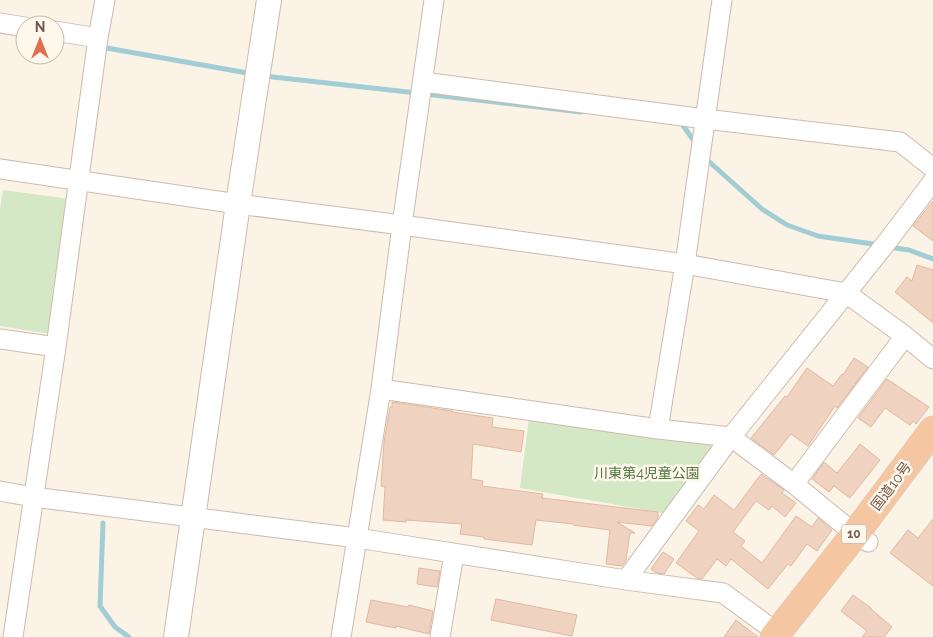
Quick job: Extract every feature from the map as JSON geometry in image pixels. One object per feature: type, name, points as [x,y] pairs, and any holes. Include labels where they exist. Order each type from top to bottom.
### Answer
[{"type":"highway","name":"国道10号","points":[[861,538],[933,430]]},
{"type":"highway","name":"国道10号","points":[[782,636],[861,538],[933,459]]},
{"type":"street","points":[[0,635],[12,637],[56,347],[98,38],[105,0]]},
{"type":"street","points":[[176,637],[269,0]]},
{"type":"street","points":[[341,637],[380,388],[434,0]]},
{"type":"street","points":[[658,429],[685,264],[722,0]]},
{"type":"street","points":[[0,23],[15,25]]},
{"type":"street","points":[[65,33],[98,38]]},
{"type":"street","points":[[423,82],[704,122],[900,142],[933,168]]},
{"type":"street","points":[[0,169],[238,204],[685,264],[846,293],[933,359]]},
{"type":"street","points":[[626,580],[731,437],[872,262],[933,181]]},
{"type":"street","points":[[794,484],[904,336]]},
{"type":"street","points":[[0,339],[56,347]]},
{"type":"street","points":[[380,388],[658,429],[731,437],[794,484],[861,538]]},
{"type":"street","points":[[0,491],[34,497],[357,538],[626,580],[723,593],[782,636]]},
{"type":"street","points":[[440,637],[454,554]]},
{"type":"green space","points":[[3,190],[70,199],[51,334],[0,326],[0,209]]},
{"type":"green space","name":"川東第4児童公園","points":[[529,418],[710,445],[716,453],[669,514],[520,488]]},
{"type":"building","points":[[933,201],[933,241],[913,226]]},
{"type":"building","points":[[917,265],[933,270],[933,323],[895,292],[907,277],[912,281]]},
{"type":"building","points":[[854,358],[868,367],[837,408],[835,406],[808,446],[791,434],[774,455],[751,438],[785,396],[787,397],[807,368],[833,386]]},
{"type":"building","points":[[887,379],[929,407],[916,424],[913,421],[910,425],[885,408],[871,427],[858,418]]},
{"type":"building","points":[[392,402],[493,418],[492,427],[524,431],[521,452],[473,444],[471,479],[483,481],[482,486],[543,494],[542,498],[658,512],[658,518],[652,526],[617,522],[635,533],[630,533],[626,560],[622,566],[606,564],[610,530],[536,520],[532,545],[460,534],[462,524],[383,520],[385,487],[381,486],[384,442]]},
{"type":"building","points":[[860,444],[880,460],[850,498],[834,486],[829,492],[812,479],[824,462],[837,473]]},
{"type":"building","points":[[761,474],[784,490],[782,493],[796,503],[785,517],[772,506],[769,510],[756,501],[733,532],[745,541],[741,546],[762,563],[796,516],[812,527],[818,518],[832,530],[817,551],[807,544],[791,566],[788,564],[768,589],[731,559],[726,566],[717,559],[702,579],[697,578],[676,563],[699,531],[686,521],[698,505],[704,509],[714,495],[734,510]]},
{"type":"building","points":[[933,519],[933,586],[890,553],[908,530],[918,538]]},
{"type":"building","points":[[663,552],[674,559],[664,574],[656,573],[651,569]]},
{"type":"building","points":[[419,568],[440,571],[437,587],[417,584]]},
{"type":"building","points":[[853,595],[892,627],[884,637],[862,637],[867,631],[841,611]]},
{"type":"building","points":[[496,599],[577,615],[572,636],[491,620]]},
{"type":"building","points":[[371,600],[408,607],[409,605],[433,611],[429,634],[396,626],[396,628],[366,622]]},
{"type":"building","points":[[736,620],[758,637],[724,637]]},
{"type":"waterway","points":[[101,47],[253,74]]},
{"type":"waterway","points":[[264,76],[417,93]]},
{"type":"waterway","points":[[425,94],[581,112]]},
{"type":"waterway","points":[[678,123],[682,124],[696,144]]},
{"type":"waterway","points":[[705,158],[762,209],[787,225],[818,236],[880,245]]},
{"type":"waterway","points":[[888,247],[909,250],[933,259]]},
{"type":"waterway","points":[[103,523],[100,606],[115,627],[129,637]]}]
